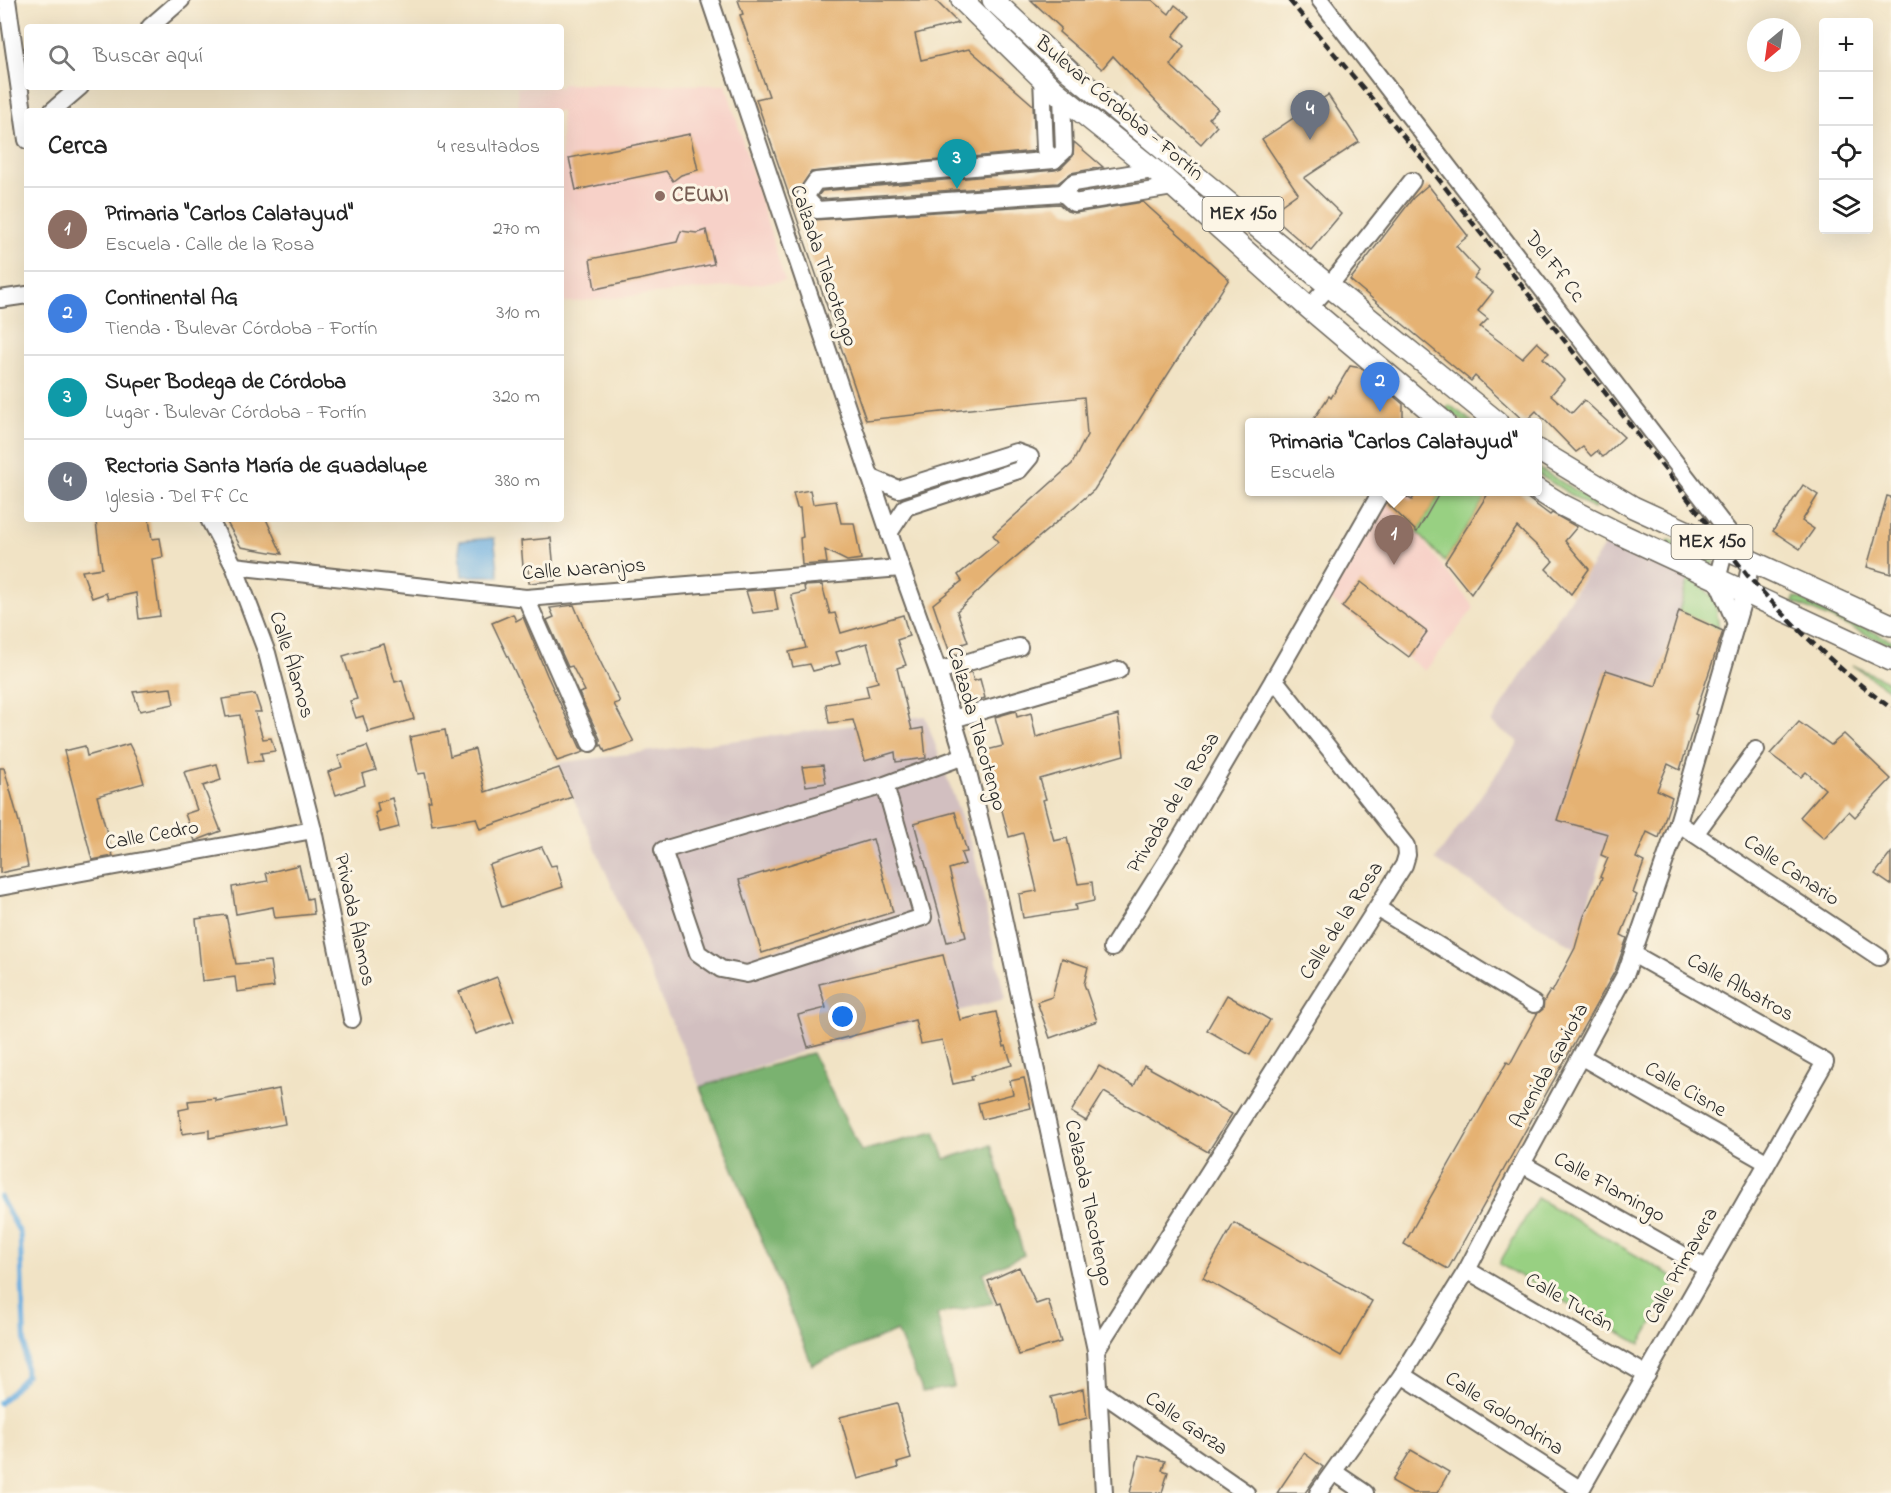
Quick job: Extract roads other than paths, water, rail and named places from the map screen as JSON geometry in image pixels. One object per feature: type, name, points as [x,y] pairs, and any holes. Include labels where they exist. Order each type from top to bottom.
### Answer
[{"type":"main road","name":"Bulevar Córdoba - Fortín","points":[[962,0],[1053,88],[1164,179],[1431,418]]},
{"type":"main road","name":"Bulevar Córdoba - Fortín","points":[[993,0],[1071,73],[1491,418]]},
{"type":"main road","points":[[1053,88],[1071,73]]},
{"type":"main road","points":[[1164,179],[1181,162]]},
{"type":"main road","name":"MEX 150","points":[[1542,452],[1633,507],[1891,625]]},
{"type":"main road","name":"MEX 150","points":[[1542,492],[1620,534],[1891,660]]},
{"type":"main road","points":[[1620,534],[1633,507]]},
{"type":"street","points":[[7,0],[24,121]]},
{"type":"street","points":[[153,24],[181,0]]},
{"type":"street","name":"Calzada Tlacotengo","points":[[710,0],[889,533],[938,671],[964,756],[996,885],[1096,1350],[1104,1493]]},
{"type":"street","name":"Del Ff Cc","points":[[1320,0],[1751,561]]},
{"type":"street","points":[[1053,88],[1045,150],[1054,160]]},
{"type":"street","points":[[1053,88],[1064,151],[1054,160],[816,181],[805,197],[817,210],[1064,193],[1073,183],[1164,179]]},
{"type":"street","points":[[56,108],[76,90]]},
{"type":"street","points":[[1064,193],[1074,204],[1164,179]]},
{"type":"street","points":[[1309,308],[1412,181]]},
{"type":"street","points":[[0,299],[24,295]]},
{"type":"street","points":[[870,477],[898,489],[1016,452],[1030,457],[1019,471],[906,507],[889,533]]},
{"type":"street","points":[[1274,679],[1379,496]]},
{"type":"street","name":"Calle Álamos","points":[[211,522],[234,566],[267,653],[313,830]]},
{"type":"street","points":[[1725,548],[1717,580],[1736,621]]},
{"type":"street","name":"Avenida Gaviota","points":[[1318,1493],[1402,1375],[1467,1269],[1626,973],[1678,823],[1751,561]]},
{"type":"street","name":"Calle Naranjos","points":[[234,566],[526,598],[901,568]]},
{"type":"street","points":[[526,598],[591,743]]},
{"type":"street","points":[[938,671],[1019,647]]},
{"type":"street","points":[[953,719],[1119,670]]},
{"type":"street","name":"Calle de la Rosa","points":[[1096,1350],[1377,908],[1404,865],[1407,855],[1406,846],[1274,679]]},
{"type":"street","name":"Privada de la Rosa","points":[[1112,948],[1167,861],[1274,679]]},
{"type":"street","points":[[1695,834],[1756,750]]},
{"type":"street","points":[[885,785],[923,917],[747,974],[721,969],[698,953],[663,850],[885,785],[964,756]]},
{"type":"street","name":"Calle Canario","points":[[1678,823],[1879,957]]},
{"type":"street","name":"Calle Cedro","points":[[0,887],[313,830]]},
{"type":"street","name":"Privada Álamos","points":[[313,830],[352,1019]]},
{"type":"street","points":[[1377,908],[1534,1004]]},
{"type":"street","name":"Calle Albatros","points":[[1633,954],[1825,1062]]},
{"type":"street","name":"Calle Cisne","points":[[1582,1057],[1766,1162]]},
{"type":"street","name":"Calle Primavera","points":[[1580,1492],[1825,1062]]},
{"type":"street","name":"Calle Flamingo","points":[[1522,1164],[1706,1268]]},
{"type":"street","name":"Calle Tucán","points":[[1467,1269],[1647,1375]]},
{"type":"street","name":"Calle Golondrina","points":[[1402,1375],[1580,1492]]},
{"type":"street","name":"Calle Garza","points":[[1099,1391],[1246,1493]]},
{"type":"street","points":[[1334,1472],[1365,1493]]},
{"type":"water","points":[[494,538],[499,576],[462,576],[459,541]]},
{"type":"waterway","points":[[0,1197],[20,1233],[26,1376],[0,1403]]},
{"type":"railway","points":[[1289,0],[1426,163],[1748,576],[1816,646],[1891,708]]},
{"type":"place","name":"Rectoria Santa María de Guadalupe","points":[[1310,140]]},
{"type":"place","name":"Super Bodega de Córdoba","points":[[957,189]]},
{"type":"place","name":"CEUNI","points":[[660,196]]},
{"type":"place","name":"Continental AG","points":[[1380,412]]},
{"type":"place","name":"Primaria \"Carlos Calatayud\"","points":[[1394,565]]}]
